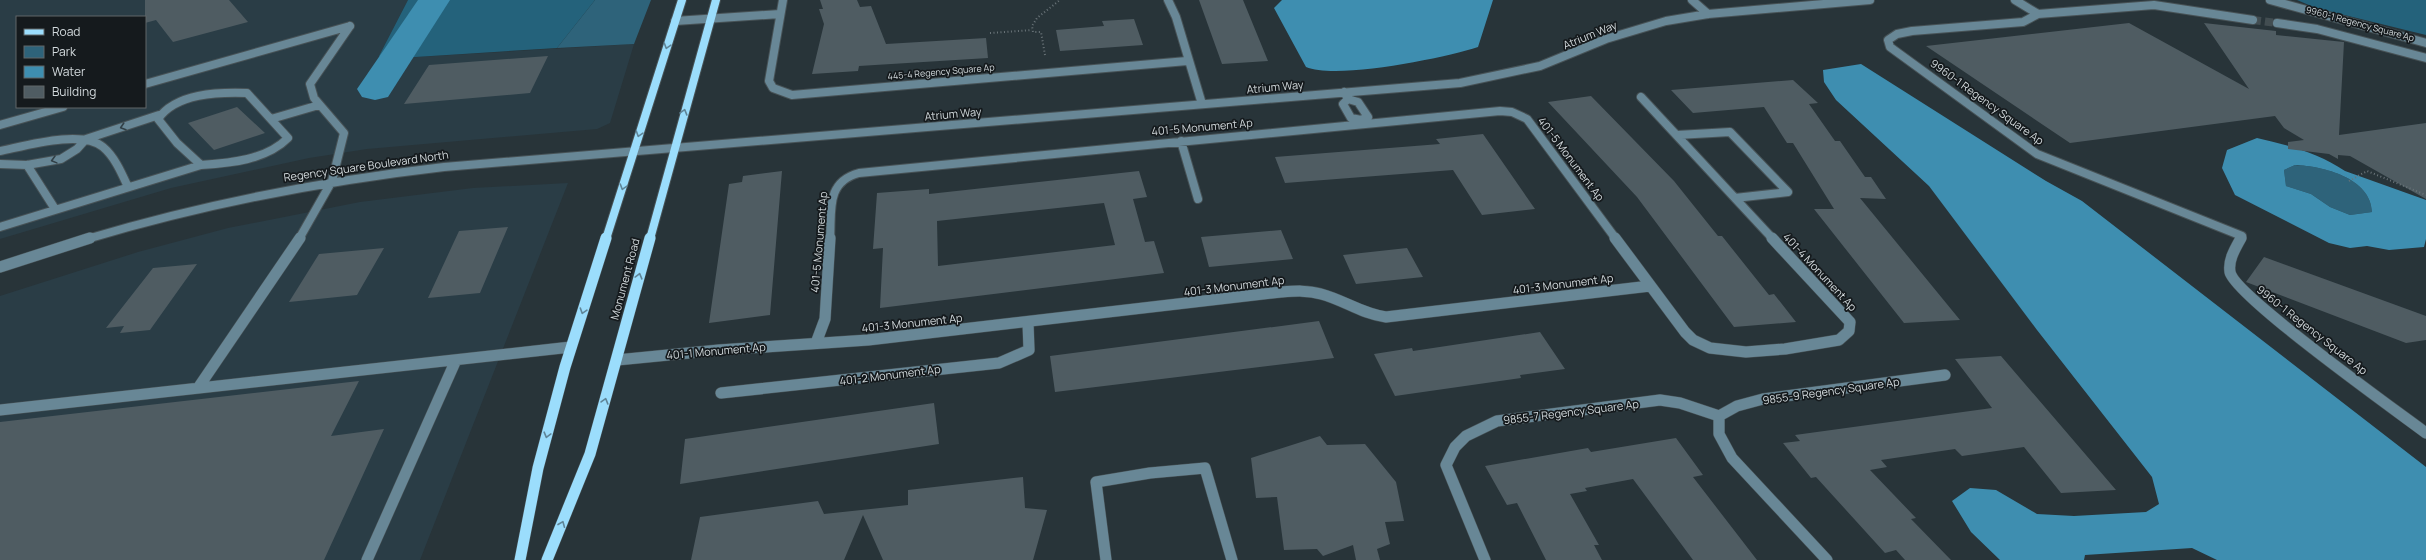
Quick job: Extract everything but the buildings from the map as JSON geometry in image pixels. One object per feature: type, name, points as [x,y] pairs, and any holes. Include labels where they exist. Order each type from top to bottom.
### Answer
[{"type":"main road","points":[[520,560],[538,468],[571,347],[682,0]]},
{"type":"main road","name":"Monument Road","points":[[547,560],[590,454],[617,360],[673,149],[716,0]]},
{"type":"street","name":"445-4 Regency Square Ap","points":[[783,0],[769,81],[773,88],[792,95],[1187,61]]},
{"type":"street","points":[[1168,0],[1176,17],[1187,61],[1202,104]]},
{"type":"street","points":[[1692,0],[1708,14]]},
{"type":"street","name":"Atrium Way","points":[[673,149],[1202,104],[1346,96],[1460,83],[1508,75],[1540,66],[1633,29],[1708,14],[1834,1],[1870,0]]},
{"type":"street","points":[[2014,0],[2038,14]]},
{"type":"street","name":"9960-1 Regency Square Ap","points":[[2270,0],[2426,43]]},
{"type":"street","name":"9960-1 Regency Square Ap","points":[[2253,20],[2154,5],[2038,14],[2023,22],[1912,31],[1897,34],[1888,40],[1890,47],[2036,154],[2242,236],[2231,256],[2230,272],[2239,287],[2269,314],[2426,433]]},
{"type":"street","points":[[675,21],[780,14]]},
{"type":"street","name":"9960-1 Regency Square Ap","points":[[2277,23],[2317,29],[2426,58]]},
{"type":"street","points":[[146,84],[350,26],[310,84],[311,93],[319,105],[336,120],[344,133],[332,181],[310,223],[198,388]]},
{"type":"street","points":[[0,151],[39,144],[86,139],[159,115],[167,107],[204,96],[228,91],[247,93],[288,138],[283,145],[265,153],[218,164],[201,165],[55,209],[0,228]]},
{"type":"street","points":[[1346,96],[1358,102],[1368,117],[1362,122],[1351,118],[1343,104],[1346,96]]},
{"type":"street","name":"401-4 Monument Ap","points":[[1641,97],[1838,308],[1850,322],[1849,331],[1839,340],[1775,349],[1737,353],[1712,349],[1694,341],[1650,286]]},
{"type":"street","points":[[271,119],[319,105]]},
{"type":"street","points":[[0,125],[60,108]]},
{"type":"street","name":"401-5 Monument Ap","points":[[816,343],[825,319],[833,192],[838,181],[848,175],[871,171],[1362,122],[1500,111],[1512,112],[1526,119],[1650,286]]},
{"type":"street","points":[[159,115],[158,119],[177,143],[201,165]]},
{"type":"street","points":[[1677,135],[1730,132],[1788,192],[1735,198]]},
{"type":"street","points":[[86,139],[103,147],[128,187]]},
{"type":"street","points":[[0,164],[27,165],[61,158],[77,149],[86,139]]},
{"type":"street","points":[[1181,141],[1198,198]]},
{"type":"street","name":"Regency Square Boulevard North","points":[[0,267],[109,232],[204,207],[332,181],[448,166],[634,150],[673,149]]},
{"type":"street","points":[[27,165],[55,209]]},
{"type":"street","name":"401-3 Monument Ap","points":[[816,343],[868,340],[1028,323],[1305,290],[1327,296],[1370,316],[1386,317],[1650,286]]},
{"type":"street","name":"401-2 Monument Ap","points":[[721,393],[999,363],[1029,350],[1028,323]]},
{"type":"street","name":"401-1 Monument Ap","points":[[617,360],[816,343]]},
{"type":"street","points":[[0,410],[571,347]]},
{"type":"street","points":[[367,560],[456,360]]},
{"type":"street","name":"9855-9 Regency Square Ap","points":[[1719,416],[1736,406],[1763,399],[1945,375]]},
{"type":"street","name":"9855-7 Regency Square Ap","points":[[1485,560],[1460,502],[1446,464],[1455,445],[1472,431],[1497,421],[1660,400],[1680,403],[1719,416]]},
{"type":"street","points":[[1719,416],[1719,434],[1732,458],[1827,560]]},
{"type":"street","points":[[1106,560],[1096,482],[1150,473],[1205,468],[1232,560]]},
{"type":"path","points":[[1032,30],[1035,19],[1057,5],[1060,0]]},
{"type":"path","points":[[990,33],[1032,30],[1034,32],[1042,32],[1046,54],[1044,60],[1048,73]]},
{"type":"path","points":[[2349,181],[2367,171],[2426,196]]},
{"type":"shaded area","points":[[0,0],[408,0],[379,56],[384,59],[634,44],[610,123],[597,129],[367,149],[309,158],[171,188],[0,239]]},
{"type":"shaded area","points":[[408,0],[595,0],[557,48],[384,59],[379,56]]},
{"type":"shaded area","points":[[2297,0],[2426,0],[2426,35],[2316,8]]},
{"type":"shaded area","points":[[568,183],[420,560],[0,560],[0,296],[138,252],[228,228],[360,202],[473,188]]},
{"type":"green space","points":[[595,0],[651,0],[634,44],[557,48]]},
{"type":"green space","points":[[2295,165],[2331,171],[2355,182],[2370,200],[2372,212],[2350,215],[2330,207],[2311,194],[2286,186],[2284,170]]},
{"type":"water","points":[[1282,0],[1493,0],[1478,47],[1417,62],[1341,71],[1321,70],[1306,67],[1274,8]]},
{"type":"water","points":[[1861,64],[2046,181],[2082,201],[2426,467],[2426,560],[2217,560],[2192,548],[2085,555],[2084,560],[2000,560],[1971,532],[1952,501],[1970,488],[1996,490],[2037,514],[2074,516],[2146,512],[2159,504],[2152,477],[2037,330],[1929,186],[1836,100],[1824,82],[1823,70]]},
{"type":"water","points":[[2257,138],[2314,154],[2345,171],[2426,200],[2426,239],[2424,247],[2389,250],[2367,246],[2350,248],[2329,243],[2235,195],[2222,168],[2227,150]],"holes":[[[2295,165],[2331,171],[2355,182],[2370,200],[2372,212],[2350,215],[2330,207],[2311,194],[2286,186],[2284,170]]]},
{"type":"waterway","points":[[375,89],[434,0]]},
{"type":"tunnel","points":[[2253,20],[2277,23]]}]
